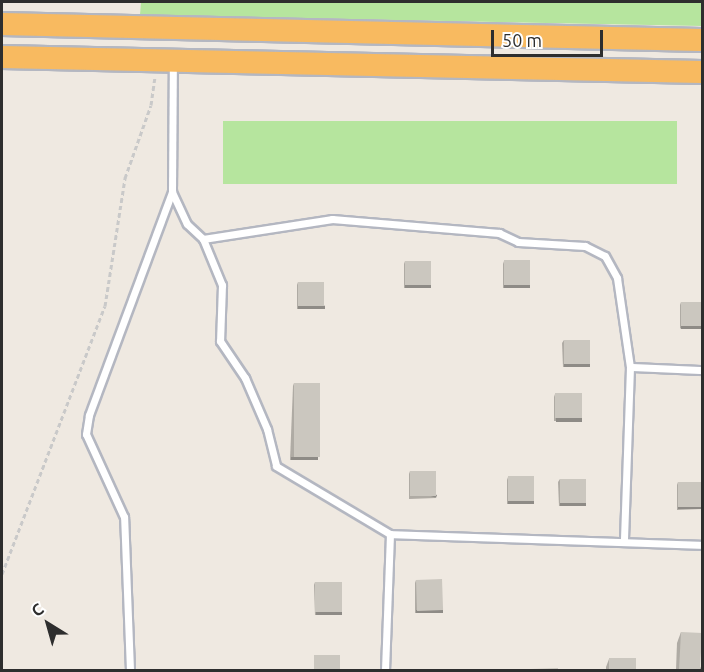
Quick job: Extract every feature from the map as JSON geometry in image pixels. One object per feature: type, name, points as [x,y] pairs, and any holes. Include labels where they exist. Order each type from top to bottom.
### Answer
[{"type":"highway","points":[[2,24],[702,40]]},
{"type":"highway","points":[[2,57],[702,72]]},
{"type":"lane","points":[[165,61],[172,192],[187,224],[203,239],[222,285],[220,341],[245,378],[267,429],[276,466],[390,534],[702,545]]},
{"type":"lane","points":[[130,670],[124,517],[86,434],[89,415],[172,192]]},
{"type":"lane","points":[[203,239],[332,219],[499,233],[518,242],[585,246],[605,256],[617,279],[630,367],[624,542]]},
{"type":"lane","points":[[630,367],[702,370]]},
{"type":"lane","points":[[385,670],[390,534]]},
{"type":"path","points":[[2,574],[105,306],[124,178],[165,61]]},
{"type":"green space","points":[[141,2],[702,2],[702,26],[140,15]]},
{"type":"green space","points":[[223,121],[677,121],[677,184],[223,184]]},
{"type":"building","points":[[504,260],[530,260],[530,285],[504,285]]},
{"type":"building","points":[[405,261],[431,261],[431,285],[405,285]]},
{"type":"building","points":[[298,282],[324,282],[324,306],[298,306]]},
{"type":"building","points":[[681,302],[702,302],[702,326],[681,326]]},
{"type":"building","points":[[564,340],[590,340],[590,364],[564,364]]},
{"type":"building","points":[[294,383],[320,383],[320,457],[294,457]]},
{"type":"building","points":[[555,393],[582,393],[582,418],[555,418]]},
{"type":"building","points":[[410,471],[436,471],[436,496],[410,496]]},
{"type":"building","points":[[508,476],[534,476],[534,501],[508,501]]},
{"type":"building","points":[[560,479],[586,479],[586,503],[560,503]]},
{"type":"building","points":[[678,482],[702,482],[702,507],[678,507]]},
{"type":"building","points":[[442,579],[443,610],[417,611],[416,580]]},
{"type":"building","points":[[315,582],[342,582],[342,612],[315,612]]},
{"type":"building","points":[[681,632],[702,633],[700,670],[679,670]]},
{"type":"building","points":[[314,655],[340,655],[340,670],[314,670]]},
{"type":"building","points":[[609,658],[636,658],[636,670],[609,670]]},
{"type":"building","points":[[558,668],[558,670],[531,670],[531,669]]}]
